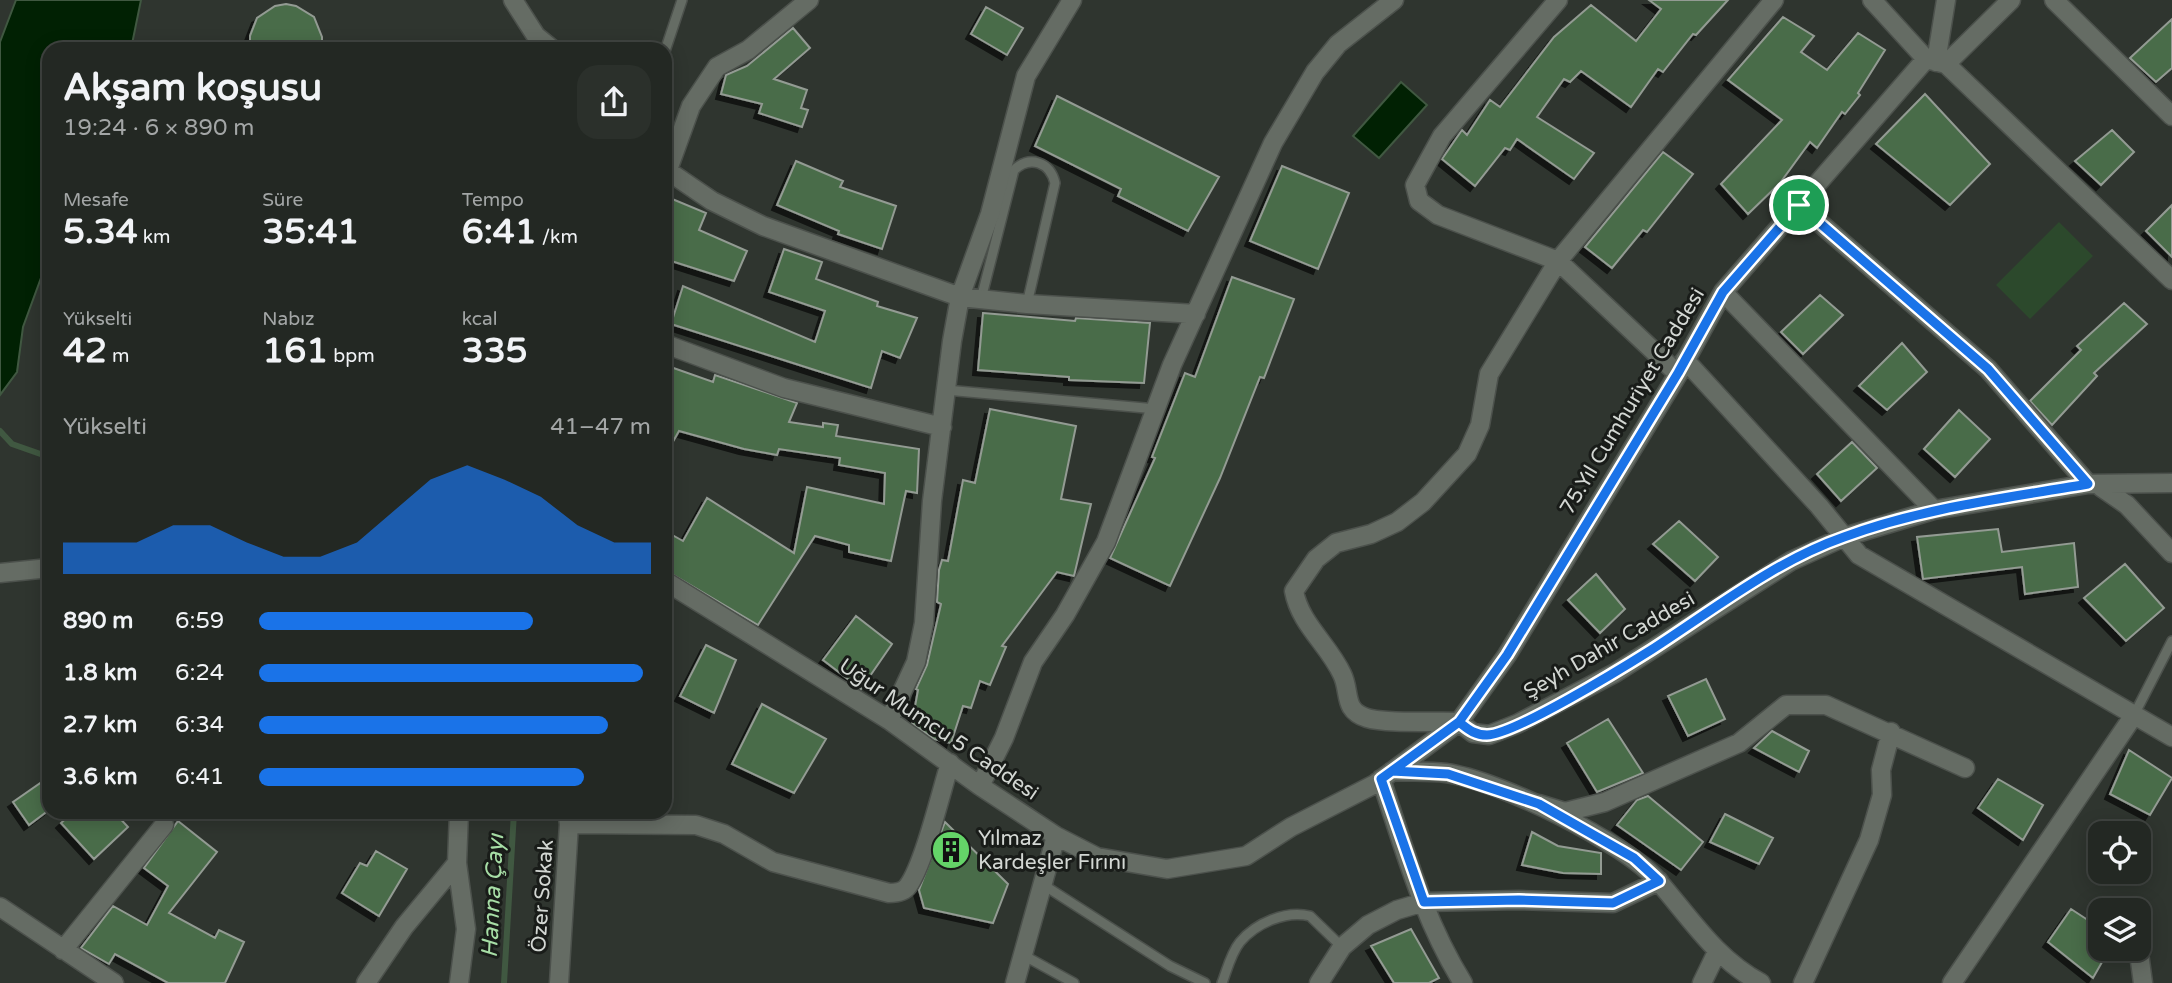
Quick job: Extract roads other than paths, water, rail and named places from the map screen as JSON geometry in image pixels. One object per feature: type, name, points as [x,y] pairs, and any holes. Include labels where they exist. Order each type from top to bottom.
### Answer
[{"type":"street","points":[[513,0],[536,36],[543,42]]},
{"type":"street","points":[[672,155],[691,106],[717,67],[748,50],[808,0]]},
{"type":"street","points":[[889,720],[916,662],[924,623],[932,501],[960,297],[990,214],[1026,76],[1072,0]]},
{"type":"street","points":[[980,786],[1004,738],[1033,662],[1065,615],[1106,542],[1158,409],[1172,365],[1273,143],[1315,72],[1338,44],[1394,0]]},
{"type":"street","points":[[1558,0],[1442,136],[1415,185],[1419,201],[1438,215],[1558,261],[1682,367],[1859,555],[2172,737]]},
{"type":"street","points":[[1558,261],[1774,0]]},
{"type":"street","points":[[1872,0],[2172,280]]},
{"type":"street","points":[[1936,62],[1946,0]]},
{"type":"street","name":"75.Yıl Cumhuriyet Caddesi","points":[[1459,722],[1507,655],[1682,367],[1723,292],[1799,205],[1936,62],[2011,0]]},
{"type":"street","points":[[2054,0],[2172,117]]},
{"type":"street","points":[[672,175],[712,201],[763,226],[960,297],[1027,304],[1196,314]]},
{"type":"street","points":[[1799,205],[1988,369],[2095,485],[2127,505],[2172,553]]},
{"type":"street","name":"Şeyh Dahir Caddesi","points":[[1558,261],[1489,374],[1480,425],[1467,454],[1423,502],[1397,522],[1371,534],[1336,543],[1306,570],[1294,591],[1297,608],[1344,676],[1347,703],[1367,718],[1459,722],[1473,733],[1489,735],[1517,724],[1615,673],[1791,561],[1844,537],[1934,510],[2095,485],[2172,483]]},
{"type":"street","points":[[1723,292],[1934,510]]},
{"type":"street","points":[[672,347],[784,388],[942,427]]},
{"type":"street","points":[[0,573],[42,569]]},
{"type":"street","name":"Uğur Mumcu 5 Caddesi","points":[[672,584],[889,720],[980,786],[1056,836]]},
{"type":"street","points":[[1387,775],[1448,774],[1565,812],[1605,802],[1739,743],[1786,705],[1826,705],[1891,732],[1965,768]]},
{"type":"street","points":[[1952,983],[2134,715]]},
{"type":"street","points":[[1015,983],[1056,836],[1097,857],[1123,864],[1167,869],[1246,856],[1291,827],[1387,775],[1459,722]]},
{"type":"street","points":[[1803,983],[1869,841],[1882,795],[1881,770],[1891,732]]},
{"type":"street","points":[[586,819],[696,825],[724,834],[773,862],[889,893],[900,892],[908,888],[919,861],[950,762]]},
{"type":"street","points":[[1387,775],[1424,902],[1449,961],[1463,983]]},
{"type":"street","points":[[1539,804],[1634,858],[1659,881],[1717,952],[1761,983]]},
{"type":"street","points":[[459,819],[457,863],[466,929],[459,983]]},
{"type":"street","name":"Özer Sokak","points":[[559,983],[568,819]]},
{"type":"street","points":[[63,950],[164,825]]},
{"type":"street","points":[[366,983],[404,927],[457,863]]},
{"type":"street","points":[[1319,983],[1342,947],[1368,925],[1397,910],[1424,902],[1519,900],[1613,903],[1659,881]]},
{"type":"street","points":[[0,907],[114,983]]},
{"type":"street","points":[[1702,983],[1717,952]]},
{"type":"street","points":[[2140,961],[2143,983]]},
{"type":"lane","points":[[668,42],[682,0]]},
{"type":"lane","points":[[981,299],[1014,170],[1025,162],[1038,162],[1050,170],[1055,183],[1027,304]]},
{"type":"lane","points":[[946,390],[1158,409]]},
{"type":"lane","points":[[2134,715],[2172,641]]},
{"type":"lane","points":[[1042,883],[1170,966],[1205,983]]},
{"type":"lane","points":[[1222,983],[1239,943],[1254,929],[1286,915],[1310,916],[1342,947]]},
{"type":"lane","points":[[1023,955],[1074,983]]},
{"type":"waterway","name":"Hanna Çayı","points":[[0,431],[12,444],[42,455]]},
{"type":"waterway","name":"Hanna Çayı","points":[[504,983],[514,819]]},
{"type":"place","name":"Yılmaz Kardeşler Fırını","points":[[951,850]]}]
